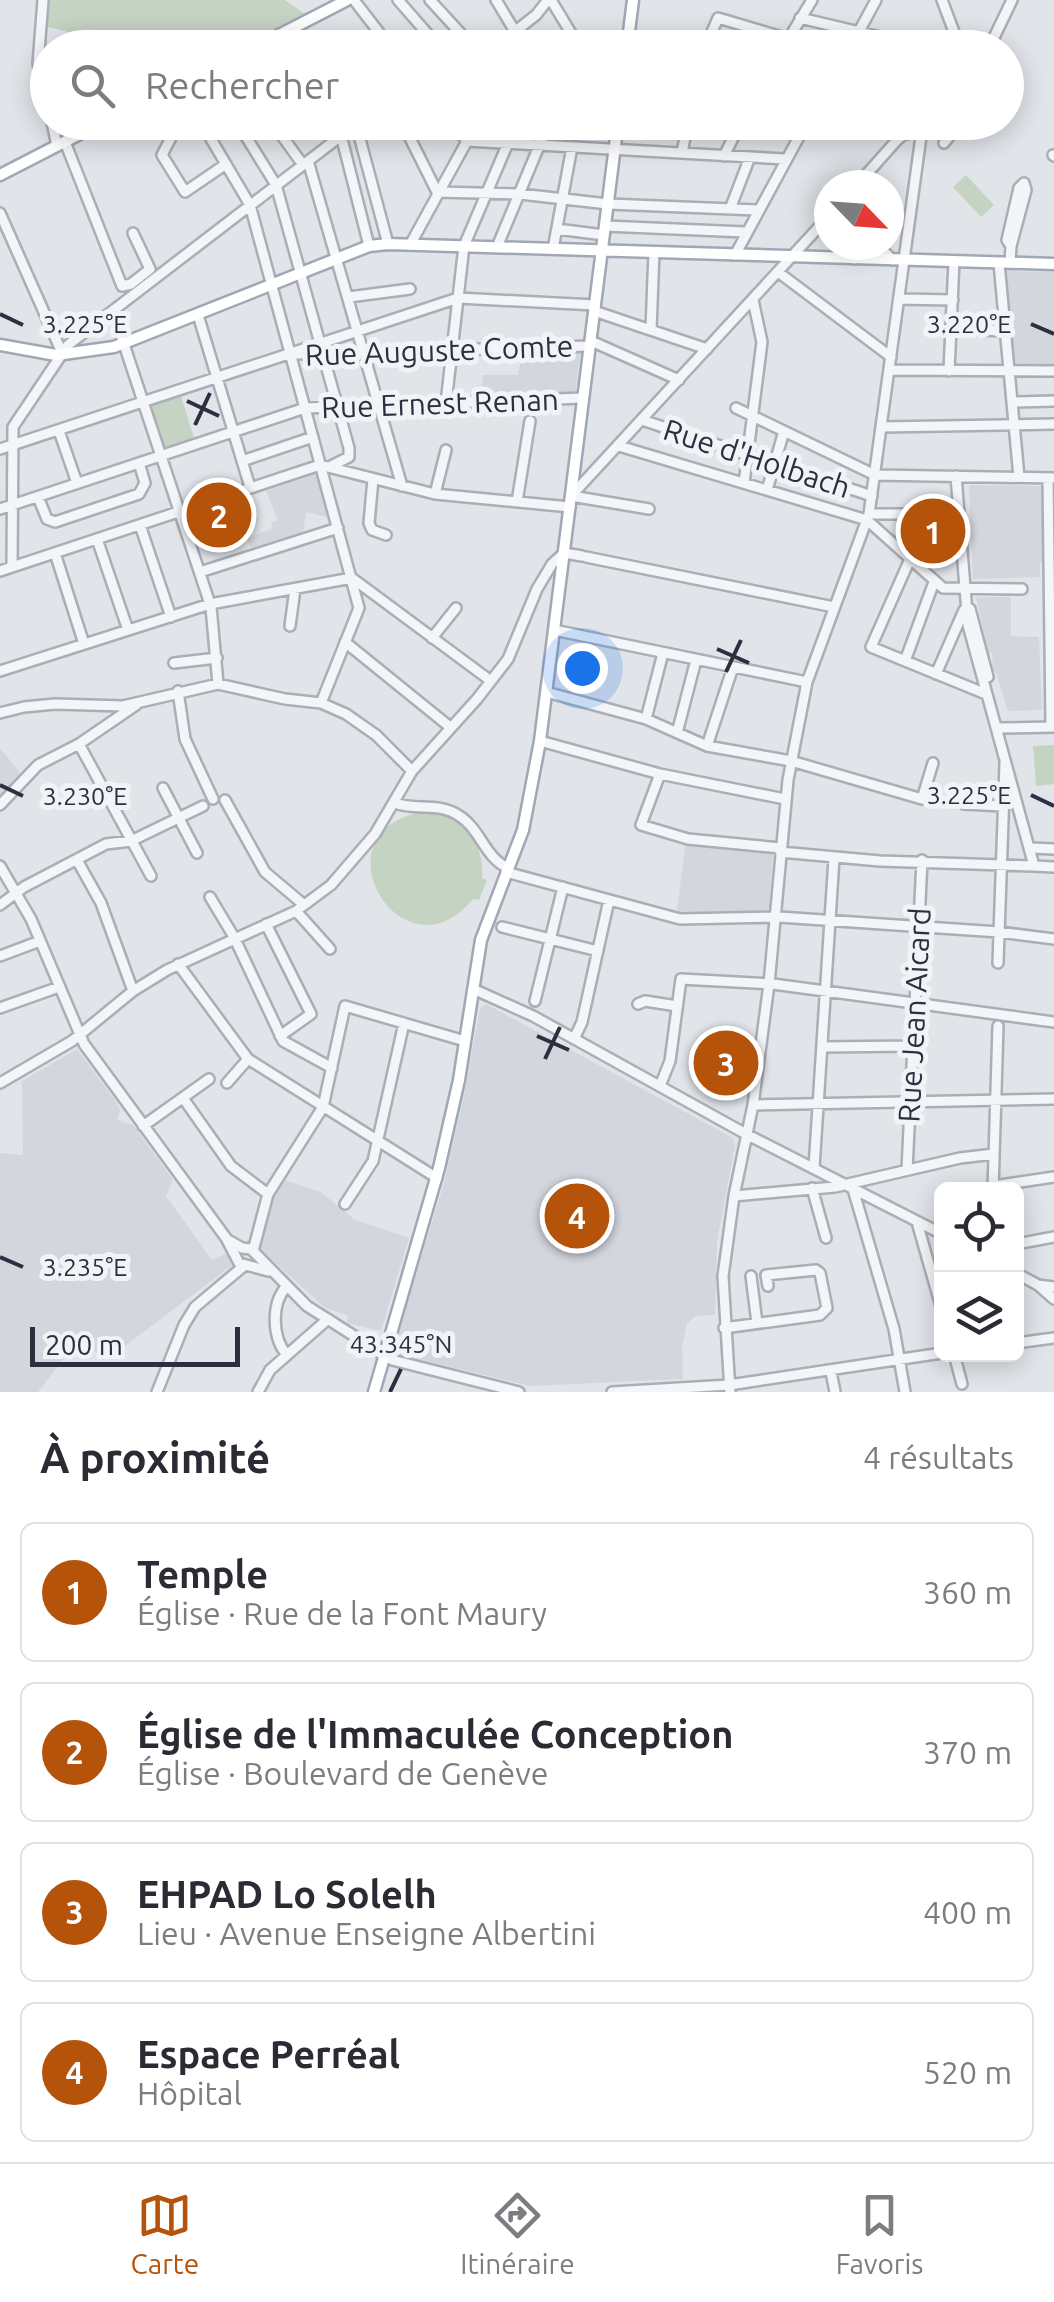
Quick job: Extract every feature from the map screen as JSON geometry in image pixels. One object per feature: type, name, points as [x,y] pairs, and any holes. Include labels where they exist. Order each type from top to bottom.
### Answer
[{"type":"main road","points":[[288,30],[351,0]]},
{"type":"main road","points":[[630,30],[634,0]]},
{"type":"main road","points":[[1,172],[69,140]]},
{"type":"main road","points":[[374,1392],[436,1178],[482,940],[526,817],[540,741],[616,140]]},
{"type":"main road","points":[[0,345],[63,355],[125,344],[369,246],[410,244],[814,257]]},
{"type":"main road","points":[[899,260],[1054,264]]},
{"type":"street","points":[[41,30],[43,0]]},
{"type":"street","points":[[351,0],[376,30]]},
{"type":"street","points":[[398,0],[424,30]]},
{"type":"street","points":[[430,0],[458,30]]},
{"type":"street","points":[[496,0],[514,30]]},
{"type":"street","points":[[516,30],[550,0],[569,30]]},
{"type":"street","points":[[793,30],[812,0]]},
{"type":"street","points":[[860,30],[876,0]]},
{"type":"street","points":[[942,0],[953,30]]},
{"type":"street","points":[[998,30],[1012,0]]},
{"type":"street","points":[[713,30],[718,18],[749,30]]},
{"type":"street","points":[[800,18],[851,30]]},
{"type":"street","points":[[59,140],[122,286],[132,284],[150,269],[134,233]]},
{"type":"street","points":[[170,140],[162,155],[185,192],[226,164]]},
{"type":"street","points":[[211,140],[250,206],[304,408],[324,466],[359,608],[321,703]]},
{"type":"street","points":[[248,140],[276,185],[338,407],[350,473]]},
{"type":"street","points":[[287,140],[306,163],[338,259],[402,486]]},
{"type":"street","points":[[12,567],[12,505],[5,447],[12,427],[71,342],[335,140]]},
{"type":"street","points":[[342,140],[369,246]]},
{"type":"street","points":[[358,140],[388,244]]},
{"type":"street","points":[[411,140],[436,192]]},
{"type":"street","points":[[497,247],[542,140]]},
{"type":"street","points":[[682,153],[685,140]]},
{"type":"street","points":[[724,156],[732,140]]},
{"type":"street","points":[[735,254],[796,140]]},
{"type":"street","points":[[871,170],[900,140]]},
{"type":"street","points":[[904,229],[918,140]]},
{"type":"street","points":[[410,244],[467,142],[785,159]]},
{"type":"street","points":[[446,403],[464,246],[508,143]]},
{"type":"street","points":[[553,249],[572,146]]},
{"type":"street","points":[[730,209],[750,157]]},
{"type":"street","points":[[1010,246],[1007,240],[1019,188],[1024,183],[1026,190],[1014,242],[1004,263],[1005,331],[1018,477]]},
{"type":"street","points":[[436,192],[756,210]]},
{"type":"street","points":[[0,214],[63,355]]},
{"type":"street","points":[[556,229],[745,232]]},
{"type":"street","points":[[570,502],[814,233]]},
{"type":"street","points":[[651,330],[654,252]]},
{"type":"street","points":[[729,1389],[724,1276],[769,984],[791,761],[807,682],[868,517],[899,300],[899,260]]},
{"type":"street","points":[[950,371],[954,261]]},
{"type":"street","points":[[778,272],[891,357]]},
{"type":"street","points":[[349,298],[410,289]]},
{"type":"street","points":[[5,447],[458,298],[595,308],[707,350]]},
{"type":"street","points":[[744,484],[762,342],[752,300]]},
{"type":"street","points":[[899,300],[953,300]]},
{"type":"street","points":[[113,311],[210,604],[218,684]]},
{"type":"street","points":[[198,316],[250,487]]},
{"type":"street","points":[[952,330],[1005,331]]},
{"type":"street","points":[[590,343],[680,380]]},
{"type":"street","name":"Rue Auguste Comte","points":[[289,354],[590,343]]},
{"type":"street","points":[[890,370],[1054,371]]},
{"type":"street","name":"Rue Ernest Renan","points":[[0,509],[304,408],[583,398]]},
{"type":"street","points":[[1012,402],[1054,401]]},
{"type":"street","points":[[736,408],[875,475],[1051,478],[1052,727],[998,728]]},
{"type":"street","name":"Rue d'Holbach","points":[[642,420],[872,496]]},
{"type":"street","points":[[517,502],[530,421]]},
{"type":"street","points":[[882,427],[1054,424]]},
{"type":"street","points":[[59,431],[76,483]]},
{"type":"street","points":[[767,490],[784,432]]},
{"type":"street","points":[[242,461],[313,437]]},
{"type":"street","points":[[619,446],[868,517],[958,514]]},
{"type":"street","points":[[435,494],[446,450]]},
{"type":"street","points":[[0,570],[324,466],[349,452]]},
{"type":"street","points":[[38,496],[47,519],[55,522],[139,494],[145,482],[139,463]]},
{"type":"street","points":[[324,466],[435,494],[649,509]]},
{"type":"street","points":[[956,476],[964,589],[999,719],[998,728]]},
{"type":"street","points":[[373,479],[369,523],[372,530],[386,535]]},
{"type":"street","points":[[909,514],[910,559],[872,647],[986,694]]},
{"type":"street","points":[[868,517],[943,588],[1022,589]]},
{"type":"street","points":[[140,524],[171,617]]},
{"type":"street","points":[[200,572],[338,528]]},
{"type":"street","points":[[97,540],[128,630]]},
{"type":"street","points":[[912,545],[961,544]]},
{"type":"street","points":[[54,553],[84,644]]},
{"type":"street","points":[[0,1083],[80,1036],[133,992],[178,964],[299,908],[346,871],[375,834],[412,771],[508,658],[537,589],[564,553],[834,607]]},
{"type":"street","points":[[0,671],[210,604],[352,578],[491,681]]},
{"type":"street","points":[[906,661],[934,582]]},
{"type":"street","points":[[290,626],[295,589]]},
{"type":"street","points":[[936,674],[967,602]]},
{"type":"street","points":[[967,602],[968,626],[1034,866]]},
{"type":"street","points":[[432,638],[456,608]]},
{"type":"street","points":[[554,630],[807,682]]},
{"type":"street","points":[[345,642],[450,727]]},
{"type":"street","points":[[646,720],[663,653]]},
{"type":"street","points":[[174,663],[217,658]]},
{"type":"street","points":[[677,733],[696,660]]},
{"type":"street","points":[[707,746],[733,667]]},
{"type":"street","points":[[0,713],[55,704],[108,707],[218,684],[321,703],[346,714],[376,735],[412,771]]},
{"type":"street","points":[[178,691],[185,739],[219,800],[265,872],[330,949]]},
{"type":"street","points":[[546,692],[646,720],[707,746],[791,761],[922,799],[933,763]]},
{"type":"street","points":[[0,804],[38,765],[80,744],[138,703]]},
{"type":"street","points":[[540,741],[660,774],[786,798]]},
{"type":"street","points":[[80,744],[151,876]]},
{"type":"street","points":[[998,963],[1005,755]]},
{"type":"street","points":[[660,774],[640,825],[688,838],[834,858],[1054,867]]},
{"type":"street","points":[[163,788],[197,853]]},
{"type":"street","points":[[394,803],[438,807],[462,817],[492,857],[507,870],[680,918],[775,917],[918,925],[1054,939]]},
{"type":"street","points":[[964,804],[1002,806]]},
{"type":"street","points":[[0,906],[24,887],[106,844],[131,841],[203,806]]},
{"type":"street","points":[[1030,848],[1054,849]]},
{"type":"street","points":[[814,1168],[834,858]]},
{"type":"street","points":[[77,860],[101,903],[133,992]]},
{"type":"street","name":"Rue Jean Aicard","points":[[906,1170],[922,860]]},
{"type":"street","points":[[0,866],[40,941],[80,1036],[226,1238],[245,1258],[268,1271],[328,1320],[392,1360],[475,1386],[519,1392]]},
{"type":"street","points":[[536,1001],[563,887]]},
{"type":"street","points":[[210,896],[234,937],[283,1042],[332,1068]]},
{"type":"street","points":[[574,1040],[581,1026],[609,900]]},
{"type":"street","points":[[266,924],[311,1014],[280,1036]]},
{"type":"street","points":[[502,927],[598,951]]},
{"type":"street","points":[[0,956],[40,941]]},
{"type":"street","points":[[178,964],[248,1059],[436,1178]]},
{"type":"street","points":[[660,1086],[670,1060],[680,979],[769,984],[1054,1022]]},
{"type":"street","points":[[0,1008],[59,987]]},
{"type":"street","points":[[473,988],[934,1230]]},
{"type":"street","points":[[638,1004],[645,1001],[676,1006]]},
{"type":"street","points":[[157,1392],[195,1307],[245,1258],[268,1194],[323,1107],[346,1006],[465,1040]]},
{"type":"street","points":[[345,1204],[373,1161],[404,1023]]},
{"type":"street","points":[[993,1182],[998,1026]]},
{"type":"street","points":[[823,1048],[912,1046]]},
{"type":"street","points":[[227,1083],[248,1059]]},
{"type":"street","points":[[143,1126],[209,1079]]},
{"type":"street","points":[[182,1098],[231,1166],[268,1194]]},
{"type":"street","points":[[753,1105],[1054,1100]]},
{"type":"street","points":[[734,1196],[842,1184],[994,1154]]},
{"type":"street","points":[[1024,1182],[1054,1177]]},
{"type":"street","points":[[812,1188],[826,1238]]},
{"type":"street","points":[[853,1189],[894,1330],[905,1392]]},
{"type":"street","points":[[917,1222],[934,1282]]},
{"type":"street","points":[[1024,1243],[1054,1238]]},
{"type":"street","points":[[724,1328],[820,1314],[827,1308],[820,1273],[816,1270],[766,1274],[768,1286]]},
{"type":"street","points":[[752,1276],[757,1323]]},
{"type":"street","points":[[1024,1277],[1054,1298]]},
{"type":"street","points":[[1038,1285],[1054,1287]]},
{"type":"street","points":[[286,1287],[276,1304],[278,1342],[287,1355]]},
{"type":"street","points":[[258,1392],[270,1370],[328,1320]]},
{"type":"street","points":[[1024,1342],[1054,1338]]},
{"type":"street","points":[[612,1392],[729,1389],[934,1354]]},
{"type":"street","points":[[956,1362],[962,1384]]},
{"type":"street","points":[[831,1372],[834,1392]]},
{"type":"shaded area","points":[[1054,272],[1054,367],[1013,365],[1004,273]]},
{"type":"shaded area","points":[[581,351],[575,395],[480,398],[483,375],[518,375],[523,352]]},
{"type":"shaded area","points":[[319,473],[331,518],[306,512],[303,535],[252,551],[247,538],[271,529],[278,520],[266,491]]},
{"type":"shaded area","points":[[969,485],[1041,486],[1044,563],[1040,563],[1040,577],[973,579]]},
{"type":"shaded area","points":[[976,597],[1011,597],[1011,636],[1039,637],[1042,710],[1008,711],[993,672],[992,653],[988,653]]},
{"type":"shaded area","points":[[0,748],[22,775],[0,796]]},
{"type":"shaded area","points":[[686,843],[769,848],[773,854],[769,908],[765,912],[676,915]]},
{"type":"shaded area","points":[[486,1004],[733,1138],[735,1146],[717,1241],[715,1315],[696,1316],[687,1323],[682,1346],[683,1379],[530,1386],[392,1353],[444,1183],[480,1008]]},
{"type":"shaded area","points":[[77,1049],[117,1103],[117,1119],[134,1126],[173,1180],[166,1196],[212,1260],[226,1253],[234,1264],[109,1358],[76,1343],[38,1392],[0,1392],[0,1153],[23,1155],[22,1081]]},
{"type":"shaded area","points":[[285,1180],[321,1192],[355,1220],[409,1238],[381,1331],[347,1323],[348,1316],[324,1307],[260,1249],[273,1198]]},
{"type":"green space","points":[[46,0],[285,0],[305,14],[273,30],[61,30],[43,26]]},
{"type":"green space","points":[[966,175],[994,205],[981,217],[953,187]]},
{"type":"green space","points":[[179,390],[196,444],[162,456],[144,402]]},
{"type":"green space","points":[[1054,745],[1054,784],[1036,786],[1033,746]]},
{"type":"green space","points":[[422,812],[448,817],[467,831],[479,851],[482,878],[487,880],[479,900],[473,899],[446,921],[420,924],[397,915],[380,895],[371,871],[374,846],[390,825]]},
{"type":"place","name":"Église de l'Immaculée Conception","points":[[219,515]]},
{"type":"place","name":"Temple","points":[[933,531]]},
{"type":"place","name":"EHPAD Lo Solelh","points":[[726,1063]]},
{"type":"place","name":"Espace Perréal","points":[[577,1216]]}]
